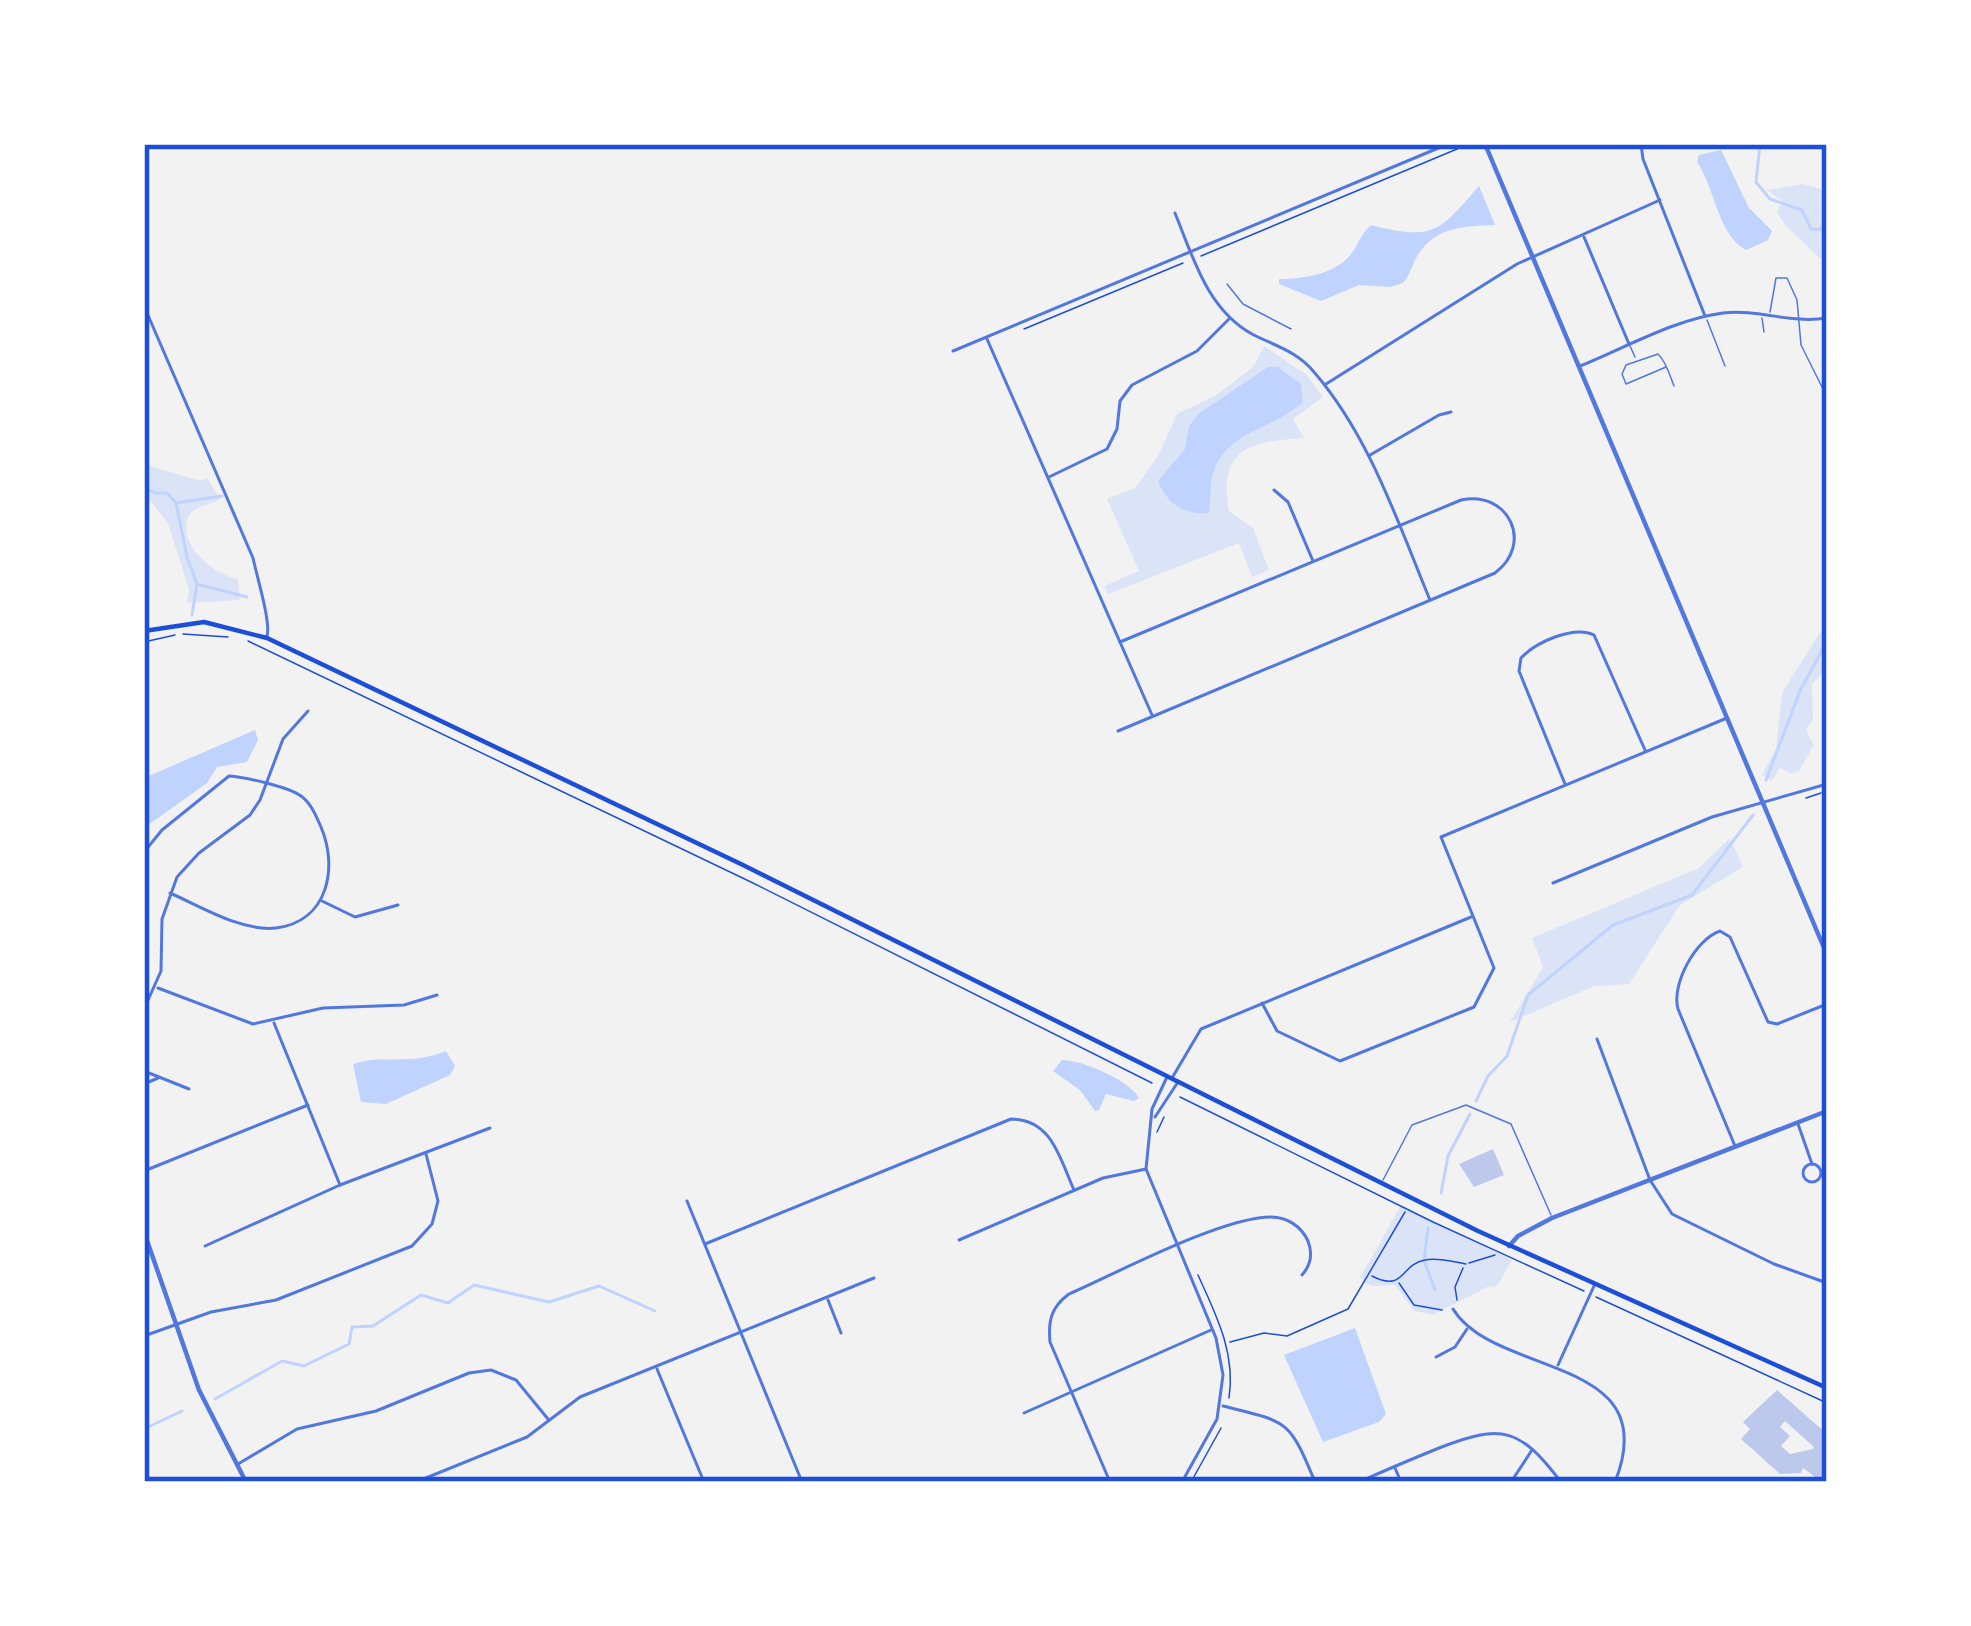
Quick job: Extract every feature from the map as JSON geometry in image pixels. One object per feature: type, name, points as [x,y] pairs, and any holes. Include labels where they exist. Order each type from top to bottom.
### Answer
[{"type":"main road","points":[[144,631],[204,622],[296,651],[742,865],[1509,1246],[1827,1388]]},
{"type":"street","points":[[953,351],[1448,144]]},
{"type":"street","points":[[1485,144],[1827,955]]},
{"type":"street","points":[[1641,144],[1706,317]]},
{"type":"street","points":[[1324,385],[1532,257],[1660,200]]},
{"type":"street","points":[[1174,213],[1209,292],[1230,318],[1292,352],[1324,385],[1369,456],[1430,601]]},
{"type":"street","points":[[1583,234],[1630,346]]},
{"type":"street","points":[[144,306],[254,558],[259,595],[270,624],[266,638]]},
{"type":"street","points":[[1579,367],[1706,317],[1827,318]]},
{"type":"street","points":[[1048,478],[1107,449],[1118,429],[1120,401],[1132,385],[1197,351],[1230,318]]},
{"type":"street","points":[[986,337],[1153,716]]},
{"type":"street","points":[[1369,456],[1451,412]]},
{"type":"street","points":[[1274,490],[1288,502],[1313,561]]},
{"type":"street","points":[[1118,731],[1505,566],[1516,543],[1513,522],[1491,502],[1470,498],[1120,642]]},
{"type":"street","points":[[1565,785],[1519,671],[1528,651],[1555,639],[1580,630],[1598,638],[1646,752]]},
{"type":"street","points":[[144,1009],[156,987],[163,956],[162,919],[170,893],[188,864],[250,815],[283,739],[308,711]]},
{"type":"street","points":[[1262,1004],[1277,1031],[1340,1061],[1474,1007],[1494,968],[1441,837],[1727,718]]},
{"type":"street","points":[[144,852],[162,830],[230,776],[298,793],[314,811],[332,861],[321,900],[291,923],[260,927],[170,893]]},
{"type":"street","points":[[1553,883],[1712,817],[1827,784]]},
{"type":"street","points":[[321,900],[355,917],[398,905]]},
{"type":"street","points":[[1153,1118],[1161,1112],[1196,1031],[1473,916]]},
{"type":"street","points":[[1736,1147],[1678,1009],[1678,980],[1711,934],[1720,931],[1730,938],[1768,1022],[1777,1024],[1827,1004]]},
{"type":"street","points":[[156,987],[241,1022],[274,1021],[323,1008],[404,1005],[437,995]]},
{"type":"street","points":[[274,1021],[340,1185]]},
{"type":"street","points":[[1597,1039],[1663,1204],[1679,1219],[1796,1274],[1827,1282]]},
{"type":"street","points":[[144,1071],[189,1089]]},
{"type":"street","points":[[144,1084],[160,1077]]},
{"type":"street","points":[[1172,1079],[1152,1109],[1146,1169],[1222,1362],[1221,1406],[1182,1482]]},
{"type":"street","points":[[144,1171],[308,1105]]},
{"type":"street","points":[[1509,1246],[1552,1218],[1827,1111]]},
{"type":"street","points":[[705,1244],[1011,1119],[1034,1123],[1046,1133],[1073,1190]]},
{"type":"street","points":[[1797,1123],[1812,1164]]},
{"type":"street","points":[[205,1246],[340,1185],[490,1128]]},
{"type":"street","points":[[144,1336],[211,1312],[276,1300],[412,1246],[432,1224],[438,1201],[426,1154]]},
{"type":"street","points":[[959,1240],[1073,1190],[1146,1169]]},
{"type":"street","points":[[687,1201],[802,1482]]},
{"type":"street","points":[[1110,1482],[1050,1342],[1048,1321],[1058,1303],[1177,1246],[1262,1218],[1286,1220],[1302,1232],[1311,1249],[1310,1267],[1302,1275]]},
{"type":"street","points":[[144,1232],[204,1401],[245,1482]]},
{"type":"street","points":[[416,1482],[527,1437],[580,1397],[874,1278]]},
{"type":"street","points":[[1557,1368],[1594,1285]]},
{"type":"street","points":[[827,1298],[841,1333]]},
{"type":"street","points":[[1453,1309],[1468,1327],[1599,1390],[1618,1415],[1624,1449],[1615,1482]]},
{"type":"street","points":[[1436,1357],[1450,1351],[1468,1327]]},
{"type":"street","points":[[1024,1413],[1213,1330]]},
{"type":"street","points":[[656,1367],[704,1482]]},
{"type":"street","points":[[236,1465],[297,1430],[376,1411],[469,1373],[491,1370],[516,1380],[549,1420]]},
{"type":"street","points":[[1221,1406],[1283,1424],[1296,1437],[1315,1482]]},
{"type":"street","points":[[1359,1482],[1488,1431],[1533,1448],[1561,1482]]},
{"type":"street","points":[[1511,1482],[1533,1448]]},
{"type":"street","points":[[1395,1467],[1401,1482]]},
{"type":"lane","points":[[1764,332],[1774,282],[1787,278],[1796,300],[1801,346],[1827,397]]},
{"type":"lane","points":[[1226,284],[1243,304],[1291,329]]},
{"type":"lane","points":[[1706,317],[1725,366]]},
{"type":"lane","points":[[1630,346],[1636,361]]},
{"type":"lane","points":[[1666,367],[1626,384],[1623,369],[1658,354],[1666,367],[1674,386]]},
{"type":"lane","points":[[1382,1184],[1412,1125],[1467,1105],[1511,1124],[1552,1218]]},
{"type":"path","points":[[1018,332],[1469,144]]},
{"type":"path","points":[[144,642],[195,633],[261,647],[732,873],[1163,1088]]},
{"type":"path","points":[[1170,1092],[1499,1254],[1827,1403]]},
{"type":"path","points":[[1226,1344],[1264,1333],[1287,1336],[1343,1313],[1412,1199]]},
{"type":"path","points":[[1481,1256],[1483,1246]]},
{"type":"path","points":[[1369,1274],[1383,1282],[1398,1280],[1424,1260],[1466,1264],[1499,1254]]},
{"type":"path","points":[[1458,1304],[1456,1287],[1466,1264]]},
{"type":"path","points":[[1398,1280],[1414,1305],[1442,1310]]},
{"type":"shaded area","points":[[1802,184],[1821,189],[1827,199],[1827,265],[1785,225],[1777,212],[1782,201],[1767,190]]},
{"type":"shaded area","points":[[1264,346],[1307,375],[1323,397],[1293,419],[1304,438],[1253,446],[1233,461],[1228,474],[1229,511],[1253,528],[1269,570],[1252,577],[1239,543],[1108,594],[1104,586],[1139,571],[1107,499],[1135,488],[1158,456],[1177,414],[1218,394],[1254,366]]},
{"type":"shaded area","points":[[144,464],[200,481],[207,478],[220,499],[190,514],[188,539],[210,566],[238,579],[240,600],[187,603],[189,590],[168,523],[144,493]]},
{"type":"shaded area","points":[[1827,621],[1827,669],[1812,684],[1813,720],[1806,730],[1814,745],[1799,771],[1792,774],[1780,768],[1772,781],[1762,775],[1776,749],[1782,693]]},
{"type":"shaded area","points":[[1730,838],[1743,867],[1680,905],[1629,984],[1594,986],[1510,1022],[1543,967],[1532,938],[1699,868]]},
{"type":"shaded area","points":[[1401,1205],[1512,1260],[1497,1286],[1433,1315],[1415,1311],[1395,1285],[1371,1286],[1360,1278]]},
{"type":"water","points":[[1721,150],[1749,208],[1772,231],[1768,240],[1746,250],[1729,234],[1697,162],[1699,155]]},
{"type":"water","points":[[1479,186],[1495,225],[1456,229],[1429,241],[1403,283],[1359,285],[1321,301],[1279,284],[1279,279],[1310,276],[1339,265],[1371,225],[1409,232],[1434,229]]},
{"type":"water","points":[[1268,367],[1278,367],[1301,384],[1303,402],[1224,453],[1211,483],[1209,513],[1178,506],[1158,481],[1185,449],[1189,426],[1198,414]]},
{"type":"water","points":[[255,730],[258,740],[247,762],[217,767],[207,783],[144,828],[144,778]]},
{"type":"water","points":[[446,1051],[455,1066],[450,1075],[386,1104],[361,1102],[353,1064]]},
{"type":"water","points":[[1062,1060],[1105,1073],[1139,1098],[1106,1094],[1095,1111],[1080,1090],[1053,1071]]},
{"type":"water","points":[[1355,1328],[1386,1414],[1379,1422],[1323,1442],[1284,1355]]},
{"type":"building","points":[[1493,1149],[1504,1175],[1474,1187],[1459,1164]]},
{"type":"building","points":[[1777,1390],[1827,1434],[1827,1476],[1822,1482],[1803,1468],[1801,1473],[1780,1474],[1741,1439],[1750,1429],[1743,1422]],"holes":[[[1785,1421],[1814,1447],[1790,1454],[1781,1446],[1790,1436],[1780,1427]]]},
{"type":"waterway","points":[[1760,144],[1756,182],[1770,199],[1802,210],[1811,229],[1827,233]]},
{"type":"waterway","points":[[144,487],[167,493],[176,503],[197,584],[192,615]]},
{"type":"waterway","points":[[176,503],[222,496]]},
{"type":"waterway","points":[[197,584],[247,597]]},
{"type":"waterway","points":[[1766,780],[1800,691],[1827,641]]},
{"type":"waterway","points":[[1476,1101],[1488,1076],[1507,1056],[1528,995],[1613,925],[1692,895],[1753,815]]},
{"type":"waterway","points":[[1441,1193],[1448,1156],[1470,1114]]},
{"type":"waterway","points":[[1428,1228],[1424,1260],[1435,1290]]},
{"type":"waterway","points":[[215,1399],[282,1361],[304,1366],[349,1344],[352,1327],[373,1326],[421,1295],[448,1303],[474,1285],[549,1302],[599,1286],[655,1311]]},
{"type":"waterway","points":[[144,1429],[182,1411]]}]
